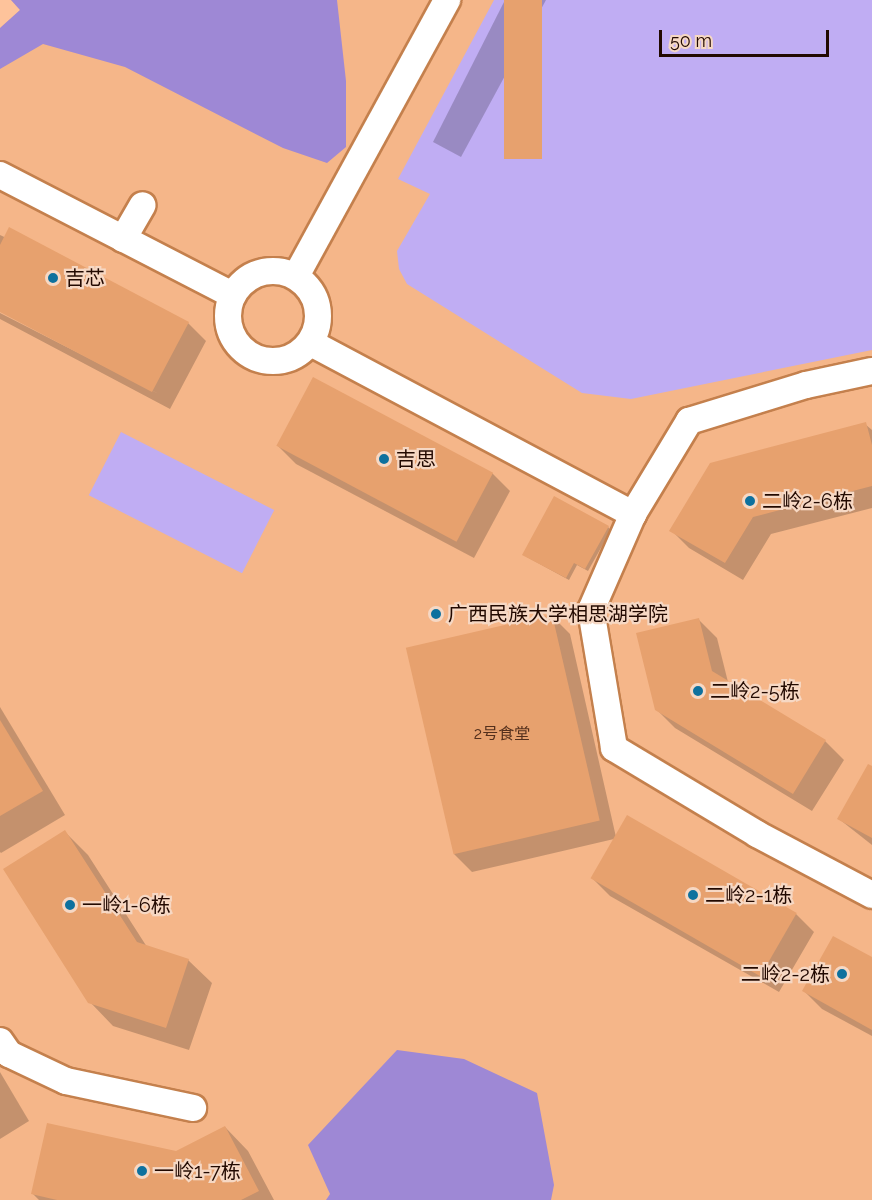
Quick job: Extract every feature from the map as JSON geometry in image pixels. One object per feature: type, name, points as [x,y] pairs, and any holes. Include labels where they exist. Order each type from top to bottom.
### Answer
[{"type":"lane","points":[[296,276],[447,0]]},
{"type":"lane","points":[[0,175],[232,296]]},
{"type":"lane","points":[[123,239],[143,205]]},
{"type":"lane","points":[[267,270],[296,276],[316,298],[319,313],[311,343],[286,360],[255,358],[243,350],[231,332],[228,310],[232,296],[241,284],[267,270]]},
{"type":"lane","points":[[311,343],[633,514]]},
{"type":"lane","points":[[872,371],[806,385],[689,421],[633,514],[591,610],[614,748],[757,834],[872,895]]},
{"type":"lane","points":[[0,1041],[9,1054],[66,1081],[193,1108]]},
{"type":"shaded area","name":"广西民族大学相思湖学院","points":[[11,0],[872,0],[872,1200],[0,1200],[0,28],[20,10]]},
{"type":"shaded area","points":[[11,0],[337,0],[346,81],[346,147],[327,163],[283,148],[125,67],[43,44],[0,69],[0,28],[20,10]]},
{"type":"shaded area","points":[[494,0],[872,0],[872,350],[631,399],[582,393],[407,284],[399,269],[397,251],[430,194],[398,179]]},
{"type":"shaded area","points":[[121,432],[274,510],[242,573],[89,495]]},
{"type":"shaded area","points":[[397,1050],[464,1059],[537,1093],[554,1185],[551,1200],[326,1200],[330,1194],[308,1145]]},
{"type":"building","points":[[504,0],[542,0],[542,159],[504,159]]},
{"type":"building","name":"吉芯","points":[[9,227],[189,322],[152,392],[0,312],[0,245]]},
{"type":"building","name":"吉思","points":[[313,377],[493,473],[457,542],[276,446]]},
{"type":"building","name":"二岭2-6栋","points":[[866,422],[872,445],[872,486],[753,517],[725,563],[669,531],[710,463]]},
{"type":"building","points":[[554,496],[609,526],[585,569],[574,563],[566,578],[522,555]]},
{"type":"building","points":[[552,614],[600,821],[454,854],[406,648]]},
{"type":"building","name":"二岭2-5栋","points":[[699,618],[712,671],[826,740],[793,794],[655,710],[636,633]]},
{"type":"building","points":[[0,720],[43,791],[0,816]]},
{"type":"building","points":[[868,764],[872,766],[872,838],[837,819]]},
{"type":"building","name":"二岭2-1栋","points":[[627,815],[797,913],[760,976],[590,878]]},
{"type":"building","name":"一岭1-6栋","points":[[65,830],[137,942],[189,959],[166,1028],[88,1003],[3,869]]},
{"type":"building","name":"二岭2-2栋","points":[[833,936],[872,957],[872,1030],[802,991]]},
{"type":"building","name":"一岭1-7栋","points":[[47,1123],[176,1151],[225,1126],[259,1191],[241,1200],[57,1200],[31,1194]]},
{"type":"place","name":"吉芯","points":[[53,278]]},
{"type":"place","name":"吉思","points":[[384,459]]},
{"type":"place","name":"二岭2-6栋","points":[[750,501]]},
{"type":"place","name":"广西民族大学相思湖学院","points":[[436,614]]},
{"type":"place","name":"二岭2-5栋","points":[[698,691]]},
{"type":"place","name":"二岭2-1栋","points":[[693,895]]},
{"type":"place","name":"一岭1-6栋","points":[[70,905]]},
{"type":"place","name":"二岭2-2栋","points":[[842,974]]},
{"type":"place","name":"一岭1-7栋","points":[[142,1171]]}]
